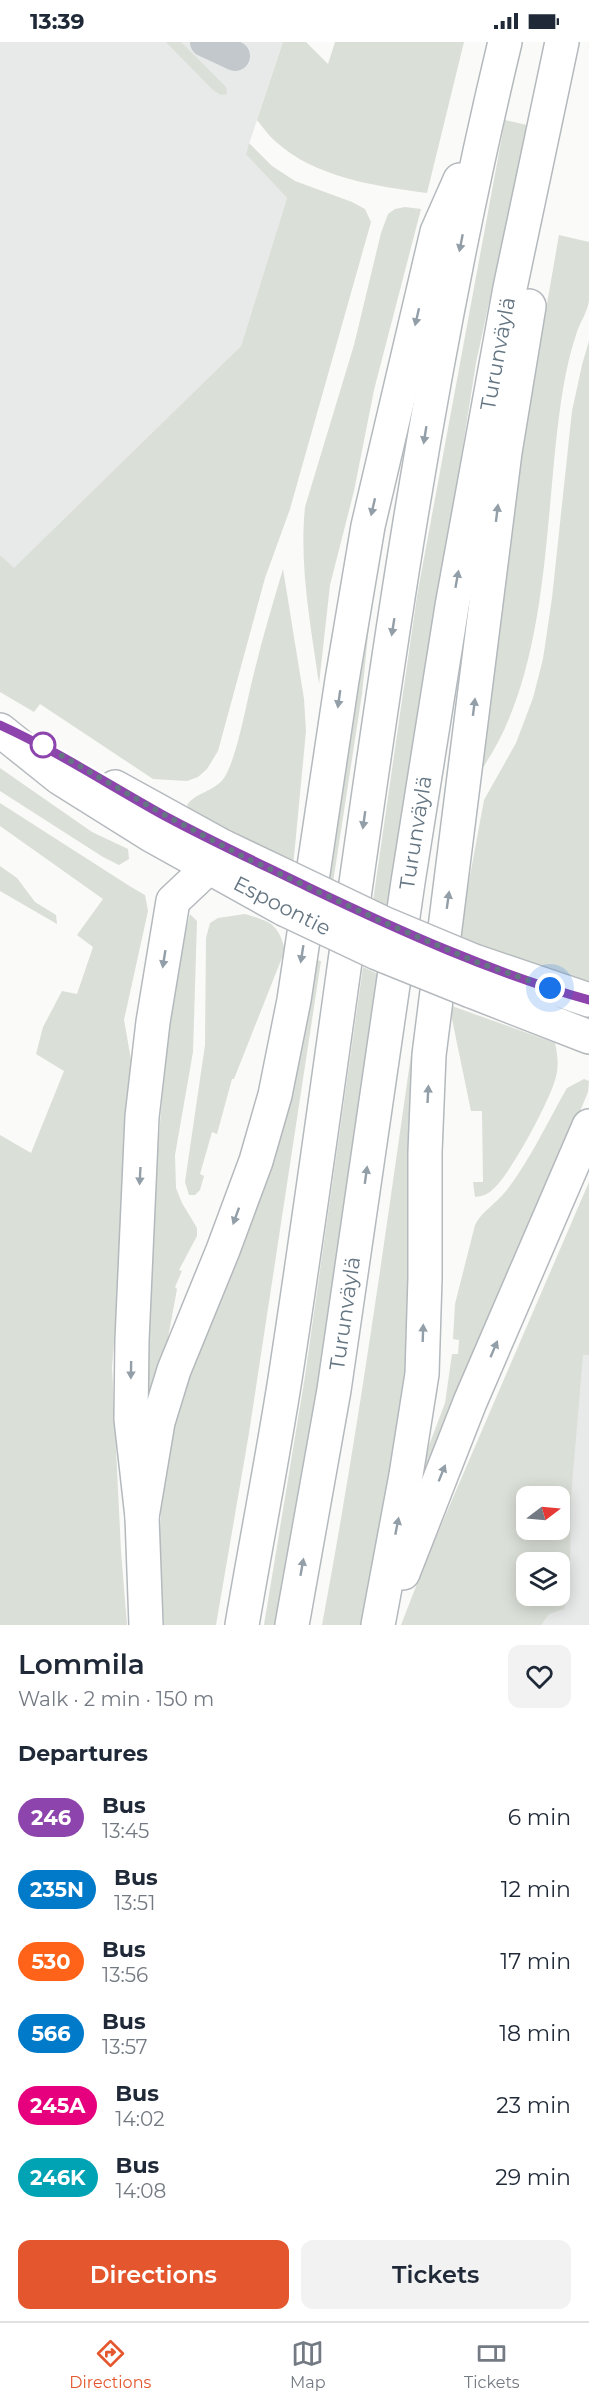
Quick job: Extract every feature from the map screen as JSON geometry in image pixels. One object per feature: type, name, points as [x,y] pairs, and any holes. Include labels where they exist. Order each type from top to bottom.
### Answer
[{"type":"main road","points":[[242,1625],[285,1380],[384,678],[428,412],[485,124],[505,42]]},
{"type":"main road","name":"Turunväylä","points":[[292,1625],[334,1390],[408,882],[452,606],[483,428],[562,42]]},
{"type":"main road","points":[[142,1517],[158,1422],[174,1370],[252,1172],[275,1095],[294,1000],[342,680],[368,526],[437,232],[485,124]]},
{"type":"main road","points":[[380,1625],[422,1374],[425,1152],[429,1055],[505,452],[540,235],[542,132]]},
{"type":"main road","name":"Espoontie","points":[[0,725],[43,745],[163,814],[246,858],[383,922],[473,976],[589,1037]]},
{"type":"main road","name":"Espoontie","points":[[0,730],[60,778],[151,835],[284,909],[377,953],[589,1000]]},
{"type":"main road","points":[[146,1625],[142,1517],[131,1408],[142,1117],[153,1022],[173,901],[208,867],[246,858]]},
{"type":"main road","points":[[380,1625],[470,1402],[589,1126]]},
{"type":"street","points":[[205,42],[235,56]]},
{"type":"shaded area","points":[[0,42],[283,42],[246,153],[287,198],[241,346],[14,569],[0,555]]},
{"type":"shaded area","points":[[166,42],[181,42],[226,87],[227,94],[221,95],[213,90]]},
{"type":"shaded area","points":[[283,42],[306,42],[328,64],[335,42],[464,42],[427,193],[367,183],[327,172],[291,154],[270,136],[257,120]]},
{"type":"shaded area","points":[[505,120],[527,125],[476,363],[389,915],[372,908],[417,596]]},
{"type":"shaded area","points":[[249,143],[272,166],[295,181],[365,209],[371,222],[290,509],[265,578],[218,751],[207,769],[198,777],[187,781],[153,779],[40,704],[34,712],[0,692],[0,555],[14,568],[241,346],[287,198],[246,154]]},
{"type":"shaded area","points":[[405,207],[421,209],[374,390],[354,491],[330,585],[319,684],[305,574],[305,507],[354,345],[381,233],[388,214],[395,209]]},
{"type":"shaded area","points":[[559,235],[589,242],[589,301],[577,331],[563,389],[542,585],[534,635],[522,683],[505,728],[482,769],[523,441]]},
{"type":"shaded area","points":[[589,341],[589,985],[457,946],[484,800],[516,743],[533,698],[543,659],[552,598],[572,411]]},
{"type":"shaded area","points":[[283,569],[304,699],[306,731],[293,867],[191,811],[187,805],[195,797],[220,783],[229,769]]},
{"type":"shaded area","points":[[365,625],[369,626],[362,694],[332,889],[324,886]]},
{"type":"shaded area","points":[[0,768],[92,832],[128,849],[129,859],[119,865],[103,857],[0,791]]},
{"type":"shaded area","points":[[0,803],[145,895],[148,911],[124,1020],[132,1065],[132,1128],[112,1367],[127,1625],[0,1625],[0,1135],[31,1153],[64,1071],[36,1054],[43,1027],[62,991],[77,994],[93,947],[77,935],[103,899],[0,826]]},
{"type":"shaded area","points":[[0,866],[17,878],[35,902],[56,915],[57,924],[0,891]]},
{"type":"shaded area","points":[[190,914],[197,921],[193,1052],[175,1155],[176,1188],[197,1228],[197,1236],[179,1270],[182,1271],[175,1287],[177,1289],[166,1349],[151,1394],[145,1390],[151,1236],[168,1024],[177,968]]},
{"type":"shaded area","points":[[245,914],[272,925],[279,934],[285,950],[234,1079],[232,1079],[217,1134],[212,1132],[200,1174],[204,1176],[200,1190],[195,1195],[189,1195],[185,1182],[205,1045],[206,938],[210,923],[218,918]]},
{"type":"shaded area","points":[[316,960],[321,961],[249,1433],[216,1625],[164,1625],[159,1566],[161,1501],[171,1434]]},
{"type":"shaded area","points":[[363,967],[380,975],[338,1276],[278,1625],[264,1625],[305,1376]]},
{"type":"shaded area","points":[[419,999],[409,1335],[402,1406],[374,1575],[360,1625],[322,1625],[362,1391]]},
{"type":"shaded area","points":[[452,1006],[555,1043],[557,1053],[558,1066],[555,1080],[528,1138],[499,1182],[488,1193],[475,1197],[473,1182],[483,1182],[482,1111],[471,1111],[452,1019]]},
{"type":"shaded area","points":[[584,1079],[589,1081],[588,1092],[421,1494],[428,1448],[445,1403],[452,1354],[458,1354],[459,1340],[453,1339],[455,1304],[475,1225],[514,1180],[567,1088]]},
{"type":"shaded area","points":[[589,1182],[589,1355],[583,1355],[571,1497],[570,1583],[570,1552],[516,1552],[516,1606],[565,1606],[564,1609],[549,1614],[541,1625],[401,1625],[427,1558]]},
{"type":"shaded area","points":[[589,1319],[589,1625],[462,1625],[516,1495],[516,1540],[570,1540],[570,1486],[520,1486]]},
{"type":"bus line","name":"246","points":[[0,725],[43,745],[222,846],[383,922],[474,961],[589,1000]]},
{"type":"route","points":[[43,745],[163,814],[246,858],[383,922],[474,961],[550,988]]}]
